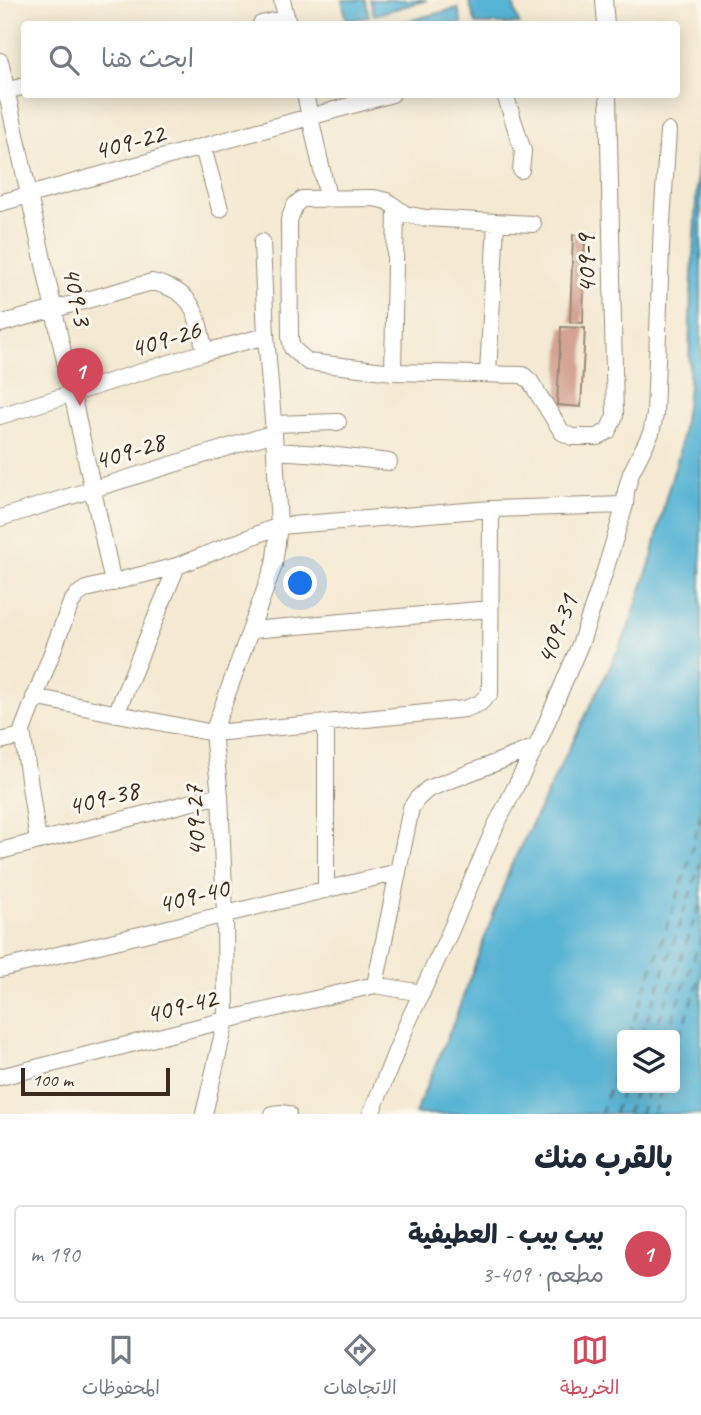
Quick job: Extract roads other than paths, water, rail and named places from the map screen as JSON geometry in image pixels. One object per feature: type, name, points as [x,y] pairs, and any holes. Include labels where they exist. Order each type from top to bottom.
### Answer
[{"type":"street","points":[[282,0],[287,21]]},
{"type":"street","points":[[604,0],[606,21]]},
{"type":"street","name":"409-3","points":[[0,61],[3,92],[29,195],[113,583]]},
{"type":"street","points":[[3,92],[21,87]]},
{"type":"street","points":[[306,98],[328,198]]},
{"type":"street","name":"409-22","points":[[0,203],[378,98]]},
{"type":"street","points":[[506,98],[523,151],[521,170]]},
{"type":"street","name":"409-9","points":[[488,374],[523,375],[530,381],[562,432],[572,437],[597,437],[608,431],[615,416],[608,98]]},
{"type":"street","name":"409-31","points":[[371,1114],[407,1024],[495,827],[536,747],[581,642],[625,505],[631,473],[651,433],[655,415],[668,131]]},
{"type":"street","points":[[203,148],[220,209]]},
{"type":"street","points":[[496,222],[488,374],[393,372],[308,362],[292,348],[289,220],[295,205],[302,199],[374,198],[387,201],[405,214],[426,218],[533,224]]},
{"type":"street","points":[[393,372],[396,208]]},
{"type":"street","points":[[213,733],[274,565],[279,526],[274,429],[265,336],[262,242]]},
{"type":"street","points":[[0,324],[152,282],[171,286],[188,300],[197,316],[205,352]]},
{"type":"street","name":"409-26","points":[[0,416],[265,336]]},
{"type":"street","name":"409-28","points":[[0,518],[274,429],[338,422]]},
{"type":"street","points":[[275,451],[389,461]]},
{"type":"street","points":[[38,841],[22,736],[23,727],[71,603],[86,589],[177,566],[279,526],[491,509],[625,505]]},
{"type":"street","points":[[34,697],[213,733],[465,709],[480,703],[490,693],[491,509]]},
{"type":"street","points":[[116,714],[177,566]]},
{"type":"street","points":[[252,629],[490,609]]},
{"type":"street","points":[[326,723],[326,890]]},
{"type":"street","name":"409-27","points":[[207,1114],[226,1020],[220,795],[213,733]]},
{"type":"street","points":[[0,741],[22,736]]},
{"type":"street","points":[[422,993],[375,985],[411,808],[428,789],[536,747]]},
{"type":"street","name":"409-38","points":[[0,851],[220,795]]},
{"type":"street","name":"409-40","points":[[0,969],[398,873]]},
{"type":"street","name":"409-42","points":[[0,1077],[375,985]]},
{"type":"street","points":[[273,1114],[288,1114]]},
{"type":"water","points":[[342,0],[365,0],[369,16],[347,21]]},
{"type":"water","points":[[370,0],[427,0],[374,15]]},
{"type":"water","points":[[512,0],[518,21],[475,21],[469,1]]},
{"type":"water","points":[[458,8],[461,21],[408,21]]},
{"type":"water","points":[[701,110],[701,1114],[415,1114],[455,1019],[511,866],[627,632],[652,557],[679,454],[689,387],[690,313]]},
{"type":"place","name":"بيب بيب - العطيفية","points":[[80,406]]}]
